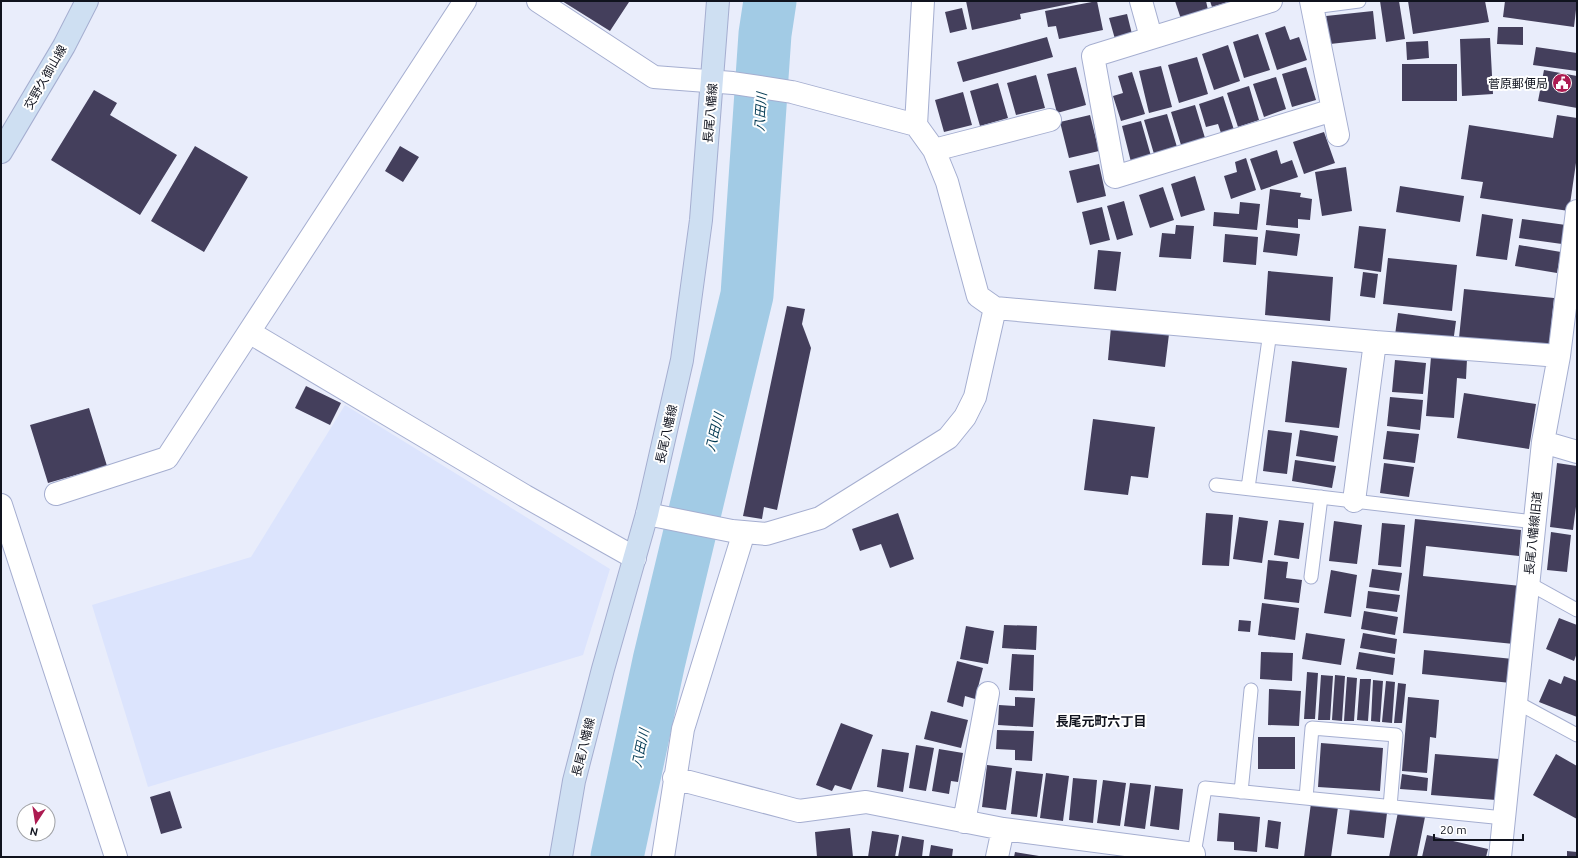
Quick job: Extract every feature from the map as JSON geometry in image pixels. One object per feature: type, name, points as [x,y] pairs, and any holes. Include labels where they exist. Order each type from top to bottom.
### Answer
[{"type":"main road","name":"交野久御山線","points":[[1,152],[64,46],[87,1]]},
{"type":"main road","name":"長尾八幡線","points":[[561,857],[574,781],[603,668],[647,514],[682,360],[701,220],[723,82],[718,1]]},
{"type":"street","points":[[56,494],[167,458],[465,1]]},
{"type":"street","points":[[538,1],[654,77],[723,82],[792,92],[916,125]]},
{"type":"street","points":[[923,1],[916,125],[934,150],[947,182],[978,296],[995,308],[1375,342],[1559,356]]},
{"type":"street","points":[[1141,1],[1151,37]]},
{"type":"street","points":[[1271,1],[1093,56],[1116,177],[1333,110]]},
{"type":"street","points":[[1312,4],[1338,136]]},
{"type":"street","points":[[934,150],[1050,120]]},
{"type":"street","name":"長尾八幡線旧道","points":[[1500,857],[1543,442],[1559,356],[1577,211]]},
{"type":"street","points":[[647,514],[738,531],[766,534],[820,518],[948,438],[965,417],[974,397],[995,308]]},
{"type":"street","points":[[249,332],[525,496],[635,558]]},
{"type":"street","points":[[1354,501],[1375,342]]},
{"type":"street","points":[[1543,442],[1577,452]]},
{"type":"street","points":[[1,505],[116,857]]},
{"type":"street","points":[[663,857],[682,729],[738,531]]},
{"type":"street","points":[[964,822],[988,692]]},
{"type":"street","points":[[674,778],[799,811],[866,802],[1003,829],[1194,856]]},
{"type":"street","points":[[997,857],[1003,829]]},
{"type":"lane","points":[[1312,4],[1359,1]]},
{"type":"lane","points":[[1248,488],[1270,332]]},
{"type":"lane","points":[[1216,485],[1534,522]]},
{"type":"lane","points":[[1311,577],[1321,497]]},
{"type":"lane","points":[[1528,583],[1577,610]]},
{"type":"lane","points":[[1241,792],[1251,690]]},
{"type":"lane","points":[[1516,702],[1577,735]]},
{"type":"lane","points":[[1306,798],[1312,728],[1396,735],[1390,806]]},
{"type":"lane","points":[[1194,856],[1205,788],[1504,818]]},
{"type":"shaded area","points":[[345,405],[610,569],[583,655],[148,787],[92,605],[251,557]]},
{"type":"building","points":[[562,1],[627,1],[629,2],[610,31]]},
{"type":"building","points":[[966,1],[1079,2],[1020,14],[1021,19],[972,30]]},
{"type":"building","points":[[1097,1],[1103,30],[1059,39],[1056,26],[1048,27],[1045,11]]},
{"type":"building","points":[[1175,1],[1206,1],[1208,10],[1181,19]]},
{"type":"building","points":[[1210,1],[1231,1],[1212,7]]},
{"type":"building","points":[[1380,1],[1399,1],[1405,39],[1386,42]]},
{"type":"building","points":[[1408,1],[1485,1],[1489,22],[1413,34]]},
{"type":"building","points":[[1505,1],[1577,1],[1574,27],[1503,17]]},
{"type":"building","points":[[962,8],[967,29],[950,33],[945,12]]},
{"type":"building","points":[[1373,11],[1376,39],[1330,44],[1326,16]]},
{"type":"building","points":[[1127,14],[1132,34],[1115,39],[1109,18]]},
{"type":"building","points":[[1285,26],[1290,40],[1299,37],[1307,60],[1277,70],[1265,33]]},
{"type":"building","points":[[1498,27],[1523,27],[1523,45],[1497,44]]},
{"type":"building","points":[[1258,34],[1270,70],[1244,78],[1233,42]]},
{"type":"building","points":[[1047,37],[1053,57],[963,82],[957,62]]},
{"type":"building","points":[[1490,38],[1493,94],[1462,96],[1460,39]]},
{"type":"building","points":[[1428,41],[1429,58],[1407,60],[1406,42]]},
{"type":"building","points":[[1228,45],[1240,81],[1214,90],[1202,54]]},
{"type":"building","points":[[1536,47],[1577,53],[1577,71],[1533,65]]},
{"type":"building","points":[[1197,57],[1208,94],[1179,103],[1168,65]]},
{"type":"building","points":[[1402,64],[1457,64],[1457,101],[1402,101]]},
{"type":"building","points":[[1161,66],[1172,107],[1149,113],[1139,71]]},
{"type":"building","points":[[1076,67],[1086,105],[1057,113],[1047,74]]},
{"type":"building","points":[[1306,67],[1316,100],[1292,107],[1282,74]]},
{"type":"building","points":[[1544,70],[1577,76],[1577,108],[1538,101]]},
{"type":"building","points":[[1132,72],[1145,114],[1121,121],[1113,96],[1123,93],[1118,76]]},
{"type":"building","points":[[1036,75],[1045,108],[1016,115],[1007,83]]},
{"type":"building","points":[[1276,77],[1286,109],[1264,117],[1253,84]]},
{"type":"building","points":[[998,83],[1008,118],[980,126],[970,91]]},
{"type":"building","points":[[1249,86],[1259,120],[1238,127],[1227,93]]},
{"type":"building","points":[[94,90],[117,103],[110,115],[177,155],[140,215],[51,160]]},
{"type":"building","points":[[963,92],[972,125],[944,132],[935,100]]},
{"type":"building","points":[[1223,96],[1235,133],[1222,136],[1218,124],[1206,127],[1199,104]]},
{"type":"building","points":[[1195,105],[1205,138],[1181,145],[1171,112]]},
{"type":"building","points":[[1167,114],[1177,147],[1154,154],[1144,120]]},
{"type":"building","points":[[1090,115],[1099,151],[1069,158],[1060,122]]},
{"type":"building","points":[[1557,115],[1577,118],[1577,156],[1569,211],[1480,198],[1483,182],[1461,179],[1469,125],[1553,138]]},
{"type":"building","points":[[1141,121],[1151,156],[1131,162],[1122,126]]},
{"type":"building","points":[[1324,132],[1335,163],[1304,174],[1293,142]]},
{"type":"building","points":[[195,146],[248,177],[204,252],[151,221]]},
{"type":"building","points":[[400,146],[419,157],[403,182],[385,171]]},
{"type":"building","points":[[1277,150],[1281,164],[1292,160],[1298,177],[1261,190],[1250,159]]},
{"type":"building","points":[[1246,158],[1256,190],[1231,199],[1224,176],[1237,172],[1235,162]]},
{"type":"building","points":[[1099,164],[1106,196],[1077,203],[1069,171]]},
{"type":"building","points":[[1346,167],[1352,211],[1322,216],[1315,172]]},
{"type":"building","points":[[1195,176],[1205,210],[1181,217],[1171,184]]},
{"type":"building","points":[[1400,186],[1464,196],[1460,222],[1396,212]]},
{"type":"building","points":[[1163,187],[1174,220],[1150,228],[1139,195]]},
{"type":"building","points":[[1270,189],[1301,193],[1300,197],[1312,199],[1310,220],[1298,219],[1298,228],[1266,225]]},
{"type":"building","points":[[1124,201],[1133,235],[1117,240],[1107,206]]},
{"type":"building","points":[[1240,202],[1260,204],[1257,230],[1213,226],[1214,212],[1239,214]]},
{"type":"building","points":[[1102,207],[1110,240],[1090,245],[1082,212]]},
{"type":"building","points":[[1482,214],[1513,219],[1507,260],[1476,256]]},
{"type":"building","points":[[1522,219],[1566,225],[1562,244],[1519,238]]},
{"type":"building","points":[[1176,225],[1194,226],[1191,259],[1159,257],[1162,233],[1175,234]]},
{"type":"building","points":[[1359,226],[1386,229],[1381,272],[1354,268]]},
{"type":"building","points":[[1266,230],[1300,234],[1297,256],[1263,252]]},
{"type":"building","points":[[1225,234],[1258,237],[1256,265],[1223,262]]},
{"type":"building","points":[[1519,245],[1561,252],[1557,273],[1515,266]]},
{"type":"building","points":[[1098,250],[1121,252],[1116,291],[1094,289]]},
{"type":"building","points":[[1388,258],[1457,265],[1452,311],[1383,304]]},
{"type":"building","points":[[1268,271],[1333,277],[1330,321],[1265,315]]},
{"type":"building","points":[[1363,272],[1378,274],[1375,298],[1360,296]]},
{"type":"building","points":[[1464,289],[1554,298],[1549,347],[1459,338]]},
{"type":"building","points":[[787,306],[805,309],[802,324],[811,348],[777,510],[764,507],[762,519],[743,516]]},
{"type":"building","points":[[1398,313],[1456,321],[1453,343],[1395,335]]},
{"type":"building","points":[[1111,327],[1169,334],[1165,367],[1108,360]]},
{"type":"building","points":[[1431,357],[1467,359],[1466,379],[1457,378],[1454,418],[1426,416]]},
{"type":"building","points":[[1395,360],[1426,363],[1423,394],[1392,392]]},
{"type":"building","points":[[1292,361],[1347,368],[1339,428],[1285,422]]},
{"type":"building","points":[[306,386],[341,403],[330,425],[295,408]]},
{"type":"building","points":[[1464,393],[1536,404],[1529,449],[1457,438]]},
{"type":"building","points":[[1390,397],[1423,400],[1420,430],[1387,426]]},
{"type":"building","points":[[89,408],[107,466],[48,483],[30,425]]},
{"type":"building","points":[[1093,419],[1155,427],[1148,478],[1131,476],[1128,495],[1084,490]]},
{"type":"building","points":[[1268,430],[1292,433],[1287,474],[1263,471]]},
{"type":"building","points":[[1300,430],[1338,436],[1334,462],[1296,456]]},
{"type":"building","points":[[1387,431],[1419,434],[1415,463],[1383,459]]},
{"type":"building","points":[[1295,460],[1336,466],[1332,488],[1292,481]]},
{"type":"building","points":[[1384,463],[1414,467],[1409,497],[1380,493]]},
{"type":"building","points":[[1557,463],[1577,466],[1577,499],[1573,530],[1550,527]]},
{"type":"building","points":[[898,513],[914,559],[890,568],[881,544],[860,551],[852,529]]},
{"type":"building","points":[[1206,513],[1233,515],[1229,566],[1202,565]]},
{"type":"building","points":[[1239,517],[1268,521],[1262,563],[1233,559]]},
{"type":"building","points":[[1415,519],[1521,530],[1519,556],[1426,546],[1423,576],[1521,586],[1514,644],[1403,633]]},
{"type":"building","points":[[1279,520],[1304,523],[1299,559],[1274,555]]},
{"type":"building","points":[[1334,521],[1362,525],[1357,564],[1329,561]]},
{"type":"building","points":[[1382,523],[1405,525],[1401,567],[1378,565]]},
{"type":"building","points":[[1551,532],[1571,535],[1567,572],[1547,570]]},
{"type":"building","points":[[1268,560],[1288,562],[1286,578],[1302,580],[1299,603],[1264,599]]},
{"type":"building","points":[[1372,569],[1402,573],[1399,591],[1369,587]]},
{"type":"building","points":[[1331,570],[1357,575],[1351,617],[1324,613]]},
{"type":"building","points":[[1368,591],[1400,595],[1397,612],[1366,608]]},
{"type":"building","points":[[1262,603],[1299,608],[1295,640],[1258,635]]},
{"type":"building","points":[[1364,611],[1398,617],[1395,635],[1361,629]]},
{"type":"building","points":[[1559,618],[1577,625],[1577,653],[1574,661],[1546,649]]},
{"type":"building","points":[[1239,620],[1251,621],[1250,632],[1238,631]]},
{"type":"building","points":[[1004,625],[1037,626],[1036,650],[1002,648]]},
{"type":"building","points":[[966,626],[994,631],[988,664],[960,659]]},
{"type":"building","points":[[1306,633],[1345,639],[1341,665],[1302,659]]},
{"type":"building","points":[[1363,633],[1397,639],[1395,654],[1360,648]]},
{"type":"building","points":[[1424,650],[1513,659],[1511,683],[1422,674]]},
{"type":"building","points":[[1261,652],[1293,653],[1292,681],[1260,679]]},
{"type":"building","points":[[1359,652],[1395,658],[1393,675],[1356,669]]},
{"type":"building","points":[[1012,654],[1034,655],[1033,691],[1009,690]]},
{"type":"building","points":[[957,661],[983,668],[975,699],[965,696],[963,707],[947,702]]},
{"type":"building","points":[[1307,672],[1318,673],[1315,719],[1304,719]]},
{"type":"building","points":[[1321,675],[1333,676],[1330,720],[1318,720]]},
{"type":"building","points":[[1335,675],[1345,676],[1342,721],[1332,720]]},
{"type":"building","points":[[1564,676],[1577,681],[1577,717],[1539,702],[1549,679],[1561,684]]},
{"type":"building","points":[[1347,677],[1357,678],[1354,721],[1344,721]]},
{"type":"building","points":[[1360,679],[1371,679],[1368,721],[1357,720]]},
{"type":"building","points":[[1373,680],[1383,681],[1380,722],[1371,721]]},
{"type":"building","points":[[1386,681],[1395,682],[1392,723],[1382,722]]},
{"type":"building","points":[[1398,683],[1406,684],[1402,723],[1394,723]]},
{"type":"building","points":[[1269,689],[1301,691],[1299,726],[1268,725]]},
{"type":"building","points":[[1015,697],[1035,698],[1033,727],[998,725],[999,705],[1015,706]]},
{"type":"building","points":[[1408,697],[1439,700],[1436,738],[1430,737],[1427,773],[1402,771]]},
{"type":"building","points":[[931,711],[968,720],[961,748],[924,739]]},
{"type":"building","points":[[841,723],[873,735],[851,790],[835,785],[832,791],[816,785]]},
{"type":"building","points":[[997,730],[1034,731],[1032,761],[1015,760],[1015,750],[996,749]]},
{"type":"building","points":[[1258,737],[1295,737],[1295,769],[1258,769]]},
{"type":"building","points":[[1321,743],[1383,748],[1380,791],[1318,787]]},
{"type":"building","points":[[916,745],[934,748],[926,791],[909,788]]},
{"type":"building","points":[[882,749],[909,753],[903,792],[877,787]]},
{"type":"building","points":[[939,749],[963,753],[958,782],[951,781],[949,794],[932,791]]},
{"type":"building","points":[[1435,754],[1499,759],[1496,800],[1431,795]]},
{"type":"building","points":[[1556,754],[1577,766],[1577,819],[1533,795]]},
{"type":"building","points":[[987,765],[1012,768],[1006,810],[982,807]]},
{"type":"building","points":[[1016,771],[1043,774],[1037,817],[1011,814]]},
{"type":"building","points":[[1046,773],[1069,776],[1063,821],[1040,818]]},
{"type":"building","points":[[1402,774],[1428,778],[1427,791],[1400,789]]},
{"type":"building","points":[[1073,778],[1097,780],[1093,823],[1069,820]]},
{"type":"building","points":[[1103,780],[1126,783],[1120,826],[1097,823]]},
{"type":"building","points":[[1130,783],[1151,785],[1145,829],[1124,826]]},
{"type":"building","points":[[1155,786],[1183,789],[1179,830],[1150,826]]},
{"type":"building","points":[[170,791],[182,828],[161,834],[150,797]]},
{"type":"building","points":[[1311,803],[1338,807],[1331,857],[1304,857]]},
{"type":"building","points":[[1350,808],[1387,813],[1384,838],[1347,834]]},
{"type":"building","points":[[1398,812],[1425,817],[1417,857],[1389,857]]},
{"type":"building","points":[[1219,813],[1260,817],[1257,852],[1234,850],[1234,842],[1217,841]]},
{"type":"building","points":[[1268,820],[1281,822],[1278,849],[1265,847]]},
{"type":"building","points":[[850,828],[853,857],[817,857],[815,832]]},
{"type":"building","points":[[872,831],[899,835],[895,857],[868,857]]},
{"type":"building","points":[[1427,835],[1488,849],[1486,857],[1422,857]]},
{"type":"building","points":[[902,836],[924,840],[922,857],[898,857]]},
{"type":"building","points":[[931,845],[953,849],[952,857],[929,857]]},
{"type":"building","points":[[1567,851],[1577,852],[1577,857],[1567,857]]},
{"type":"building","points":[[1015,852],[1039,856],[1039,857],[1014,857]]},
{"type":"waterway","name":"八田川","points":[[617,857],[659,661],[747,295],[765,34],[770,1]]},
{"type":"place","name":"菅原郵便局","points":[[1562,83]]},
{"type":"district","name":"長尾元町六丁目","points":[[1101,721]]}]
